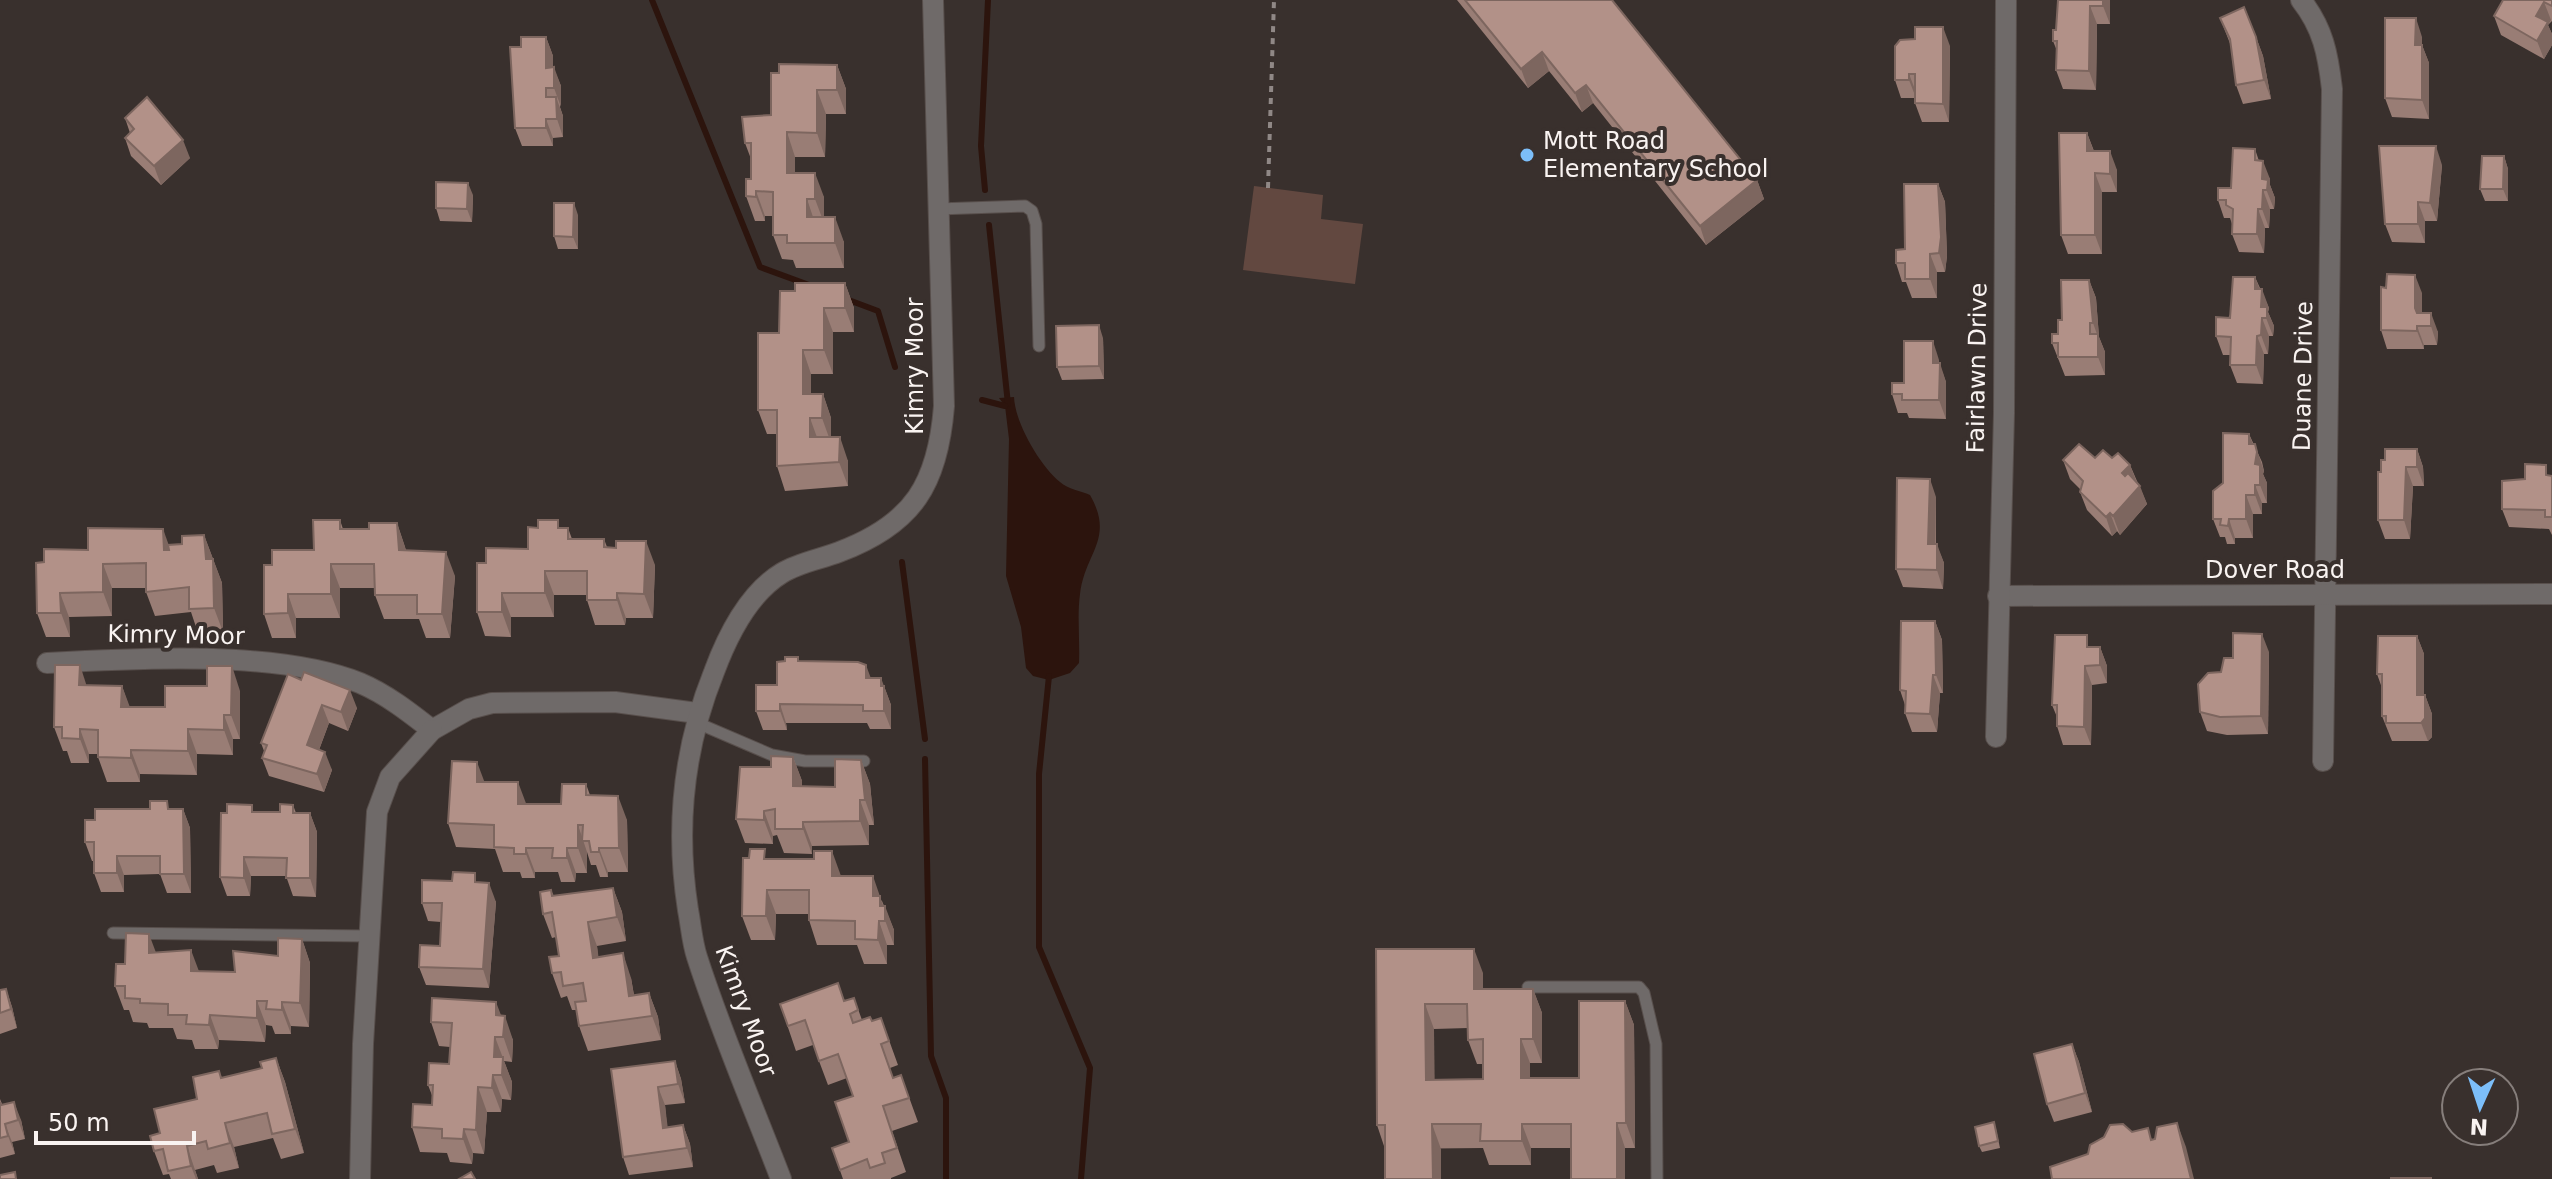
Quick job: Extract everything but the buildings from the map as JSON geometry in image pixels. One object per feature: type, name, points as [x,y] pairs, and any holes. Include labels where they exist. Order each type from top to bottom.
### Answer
[{"type":"street","name":"Kimry Moor","points":[[781,1179],[696,955],[681,866],[681,805],[696,718],[722,652],[752,600],[782,573],[843,551],[887,529],[920,495],[940,450],[944,406],[933,0]]},
{"type":"street","name":"Fairlawn Drive","points":[[1996,737],[2004,413],[2006,0]]},
{"type":"street","name":"Duane Drive","points":[[2301,0],[2316,20],[2328,50],[2332,89],[2323,761]]},
{"type":"street","name":"Dover Road","points":[[1998,596],[2552,594]]},
{"type":"street","name":"Kimry Moor","points":[[47,663],[110,659],[249,662],[316,669],[360,683],[398,704],[432,730]]},
{"type":"street","points":[[360,1179],[377,812],[390,777],[432,730],[469,709],[492,703],[615,702],[696,718]]},
{"type":"lane","points":[[938,209],[1025,206],[1032,211],[1036,224],[1039,346]]},
{"type":"lane","points":[[696,718],[772,755],[805,761],[864,761]]},
{"type":"lane","points":[[113,933],[369,936]]},
{"type":"lane","points":[[1528,987],[1639,987],[1644,993],[1656,1044],[1657,1179]]},
{"type":"path","points":[[1268,188],[1274,0]]},
{"type":"shaded area","points":[[1254,186],[1323,195],[1321,219],[1363,224],[1355,284],[1243,270]]},
{"type":"shaded area","points":[[1014,397],[1019,419],[1037,455],[1060,482],[1090,495],[1100,523],[1080,594],[1079,663],[1070,673],[1049,680],[1033,676],[1026,668],[1021,627],[1006,576],[1009,439],[1005,406],[999,398]]},
{"type":"waterway","points":[[652,0],[760,267],[809,285]]},
{"type":"waterway","points":[[985,190],[981,146],[988,0]]},
{"type":"waterway","points":[[989,225],[1008,404]]},
{"type":"waterway","points":[[846,299],[878,311],[895,367]]},
{"type":"waterway","points":[[982,400],[1005,406]]},
{"type":"waterway","points":[[902,562],[925,739]]},
{"type":"waterway","points":[[1049,676],[1039,774],[1039,947],[1090,1068],[1081,1179]]},
{"type":"waterway","points":[[925,759],[931,1056],[946,1098],[946,1179]]},
{"type":"place","name":"Mott Road Elementary School","points":[[1527,155]]}]
